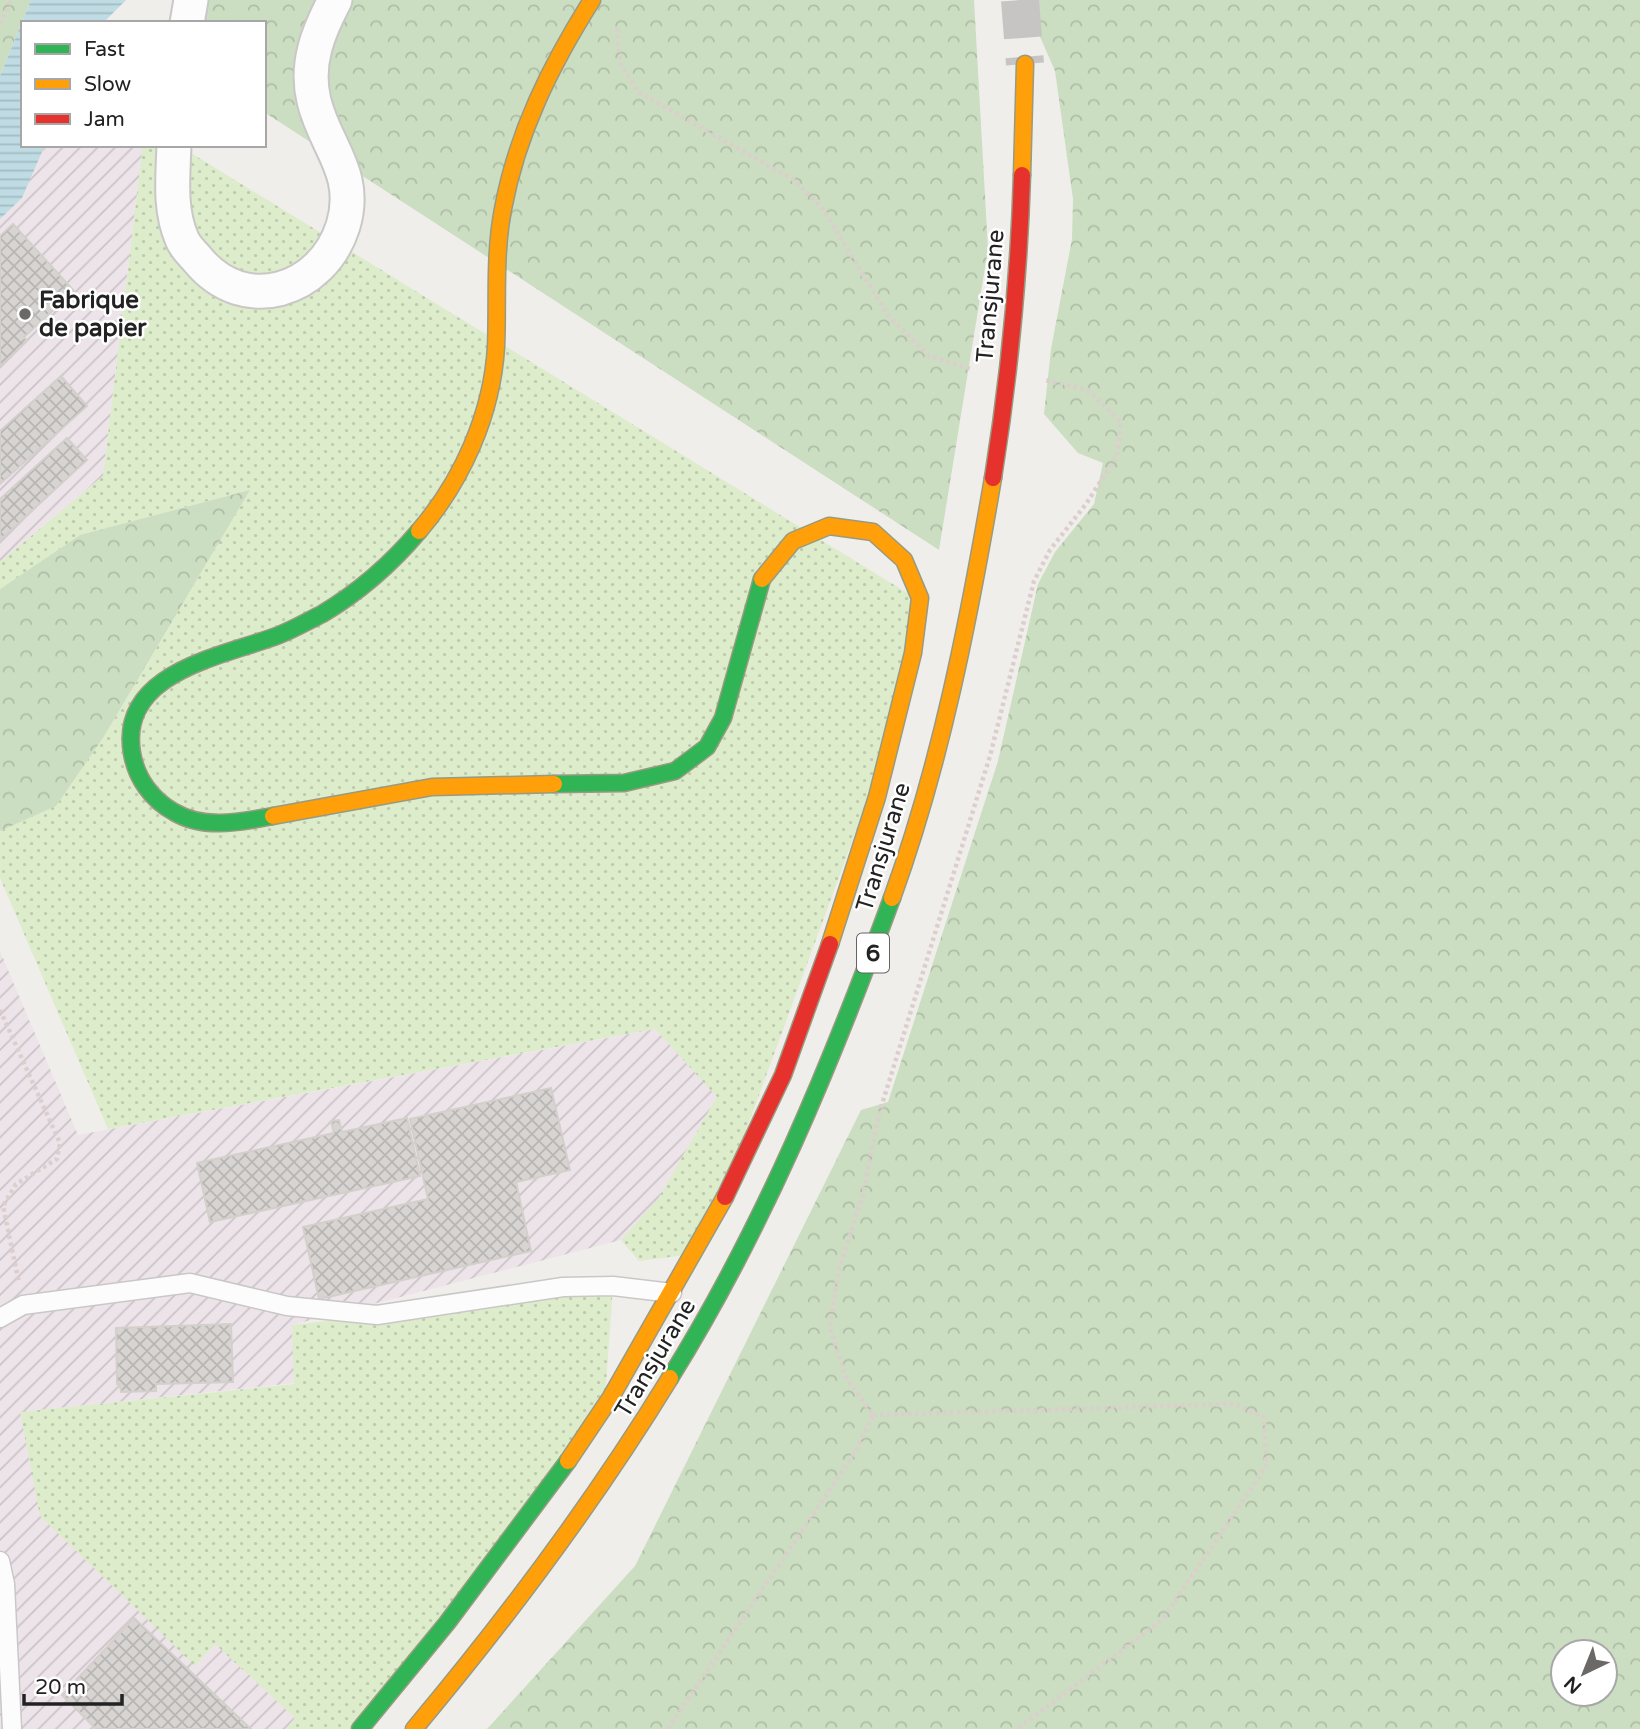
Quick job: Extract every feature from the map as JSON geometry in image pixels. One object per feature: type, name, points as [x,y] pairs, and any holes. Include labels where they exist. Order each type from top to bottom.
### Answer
[{"type":"street","points":[[187,21],[191,0]]},
{"type":"street","points":[[174,147],[172,200],[182,241],[208,272],[240,290],[276,292],[302,280],[330,254],[343,225],[348,190],[339,158],[314,102],[310,67],[318,30],[335,0]]},
{"type":"street","points":[[360,1729],[447,1623],[540,1502],[611,1397],[740,1172],[783,1076],[820,974],[877,797],[913,653],[920,598],[904,560],[873,532],[829,526],[793,541],[759,583],[723,718],[707,747],[675,771],[624,783],[432,787],[235,823],[202,823],[170,811],[142,783],[131,752],[135,716],[158,687],[189,663],[281,634],[338,605],[395,557],[441,502],[475,438],[492,380],[498,244],[507,185],[543,81],[592,0]]},
{"type":"street","name":"Transjurane","points":[[414,1729],[488,1641],[558,1550],[622,1458],[710,1312],[848,1025],[941,734],[978,567],[1000,428],[1018,265],[1025,64]]},
{"type":"lane","points":[[0,1318],[23,1305],[190,1283],[287,1306],[377,1315],[563,1287],[613,1286],[672,1293]]},
{"type":"lane","points":[[0,1561],[5,1584],[12,1729]]},
{"type":"path","points":[[0,24],[10,0]]},
{"type":"path","points":[[616,25],[620,63],[638,92],[794,180],[823,209],[887,314],[929,356],[979,371]]},
{"type":"path","points":[[873,1415],[845,1376],[830,1327],[838,1273],[863,1194],[879,1114],[990,756],[1034,581],[1050,550],[1086,504],[1117,456],[1121,422],[1088,390],[1045,380]]},
{"type":"path","points":[[0,1010],[60,1143],[57,1159],[16,1184],[3,1206],[23,1305]]},
{"type":"path","points":[[873,1415],[1234,1404],[1264,1417],[1266,1467],[1162,1620],[1017,1729]]},
{"type":"path","points":[[668,1729],[856,1451],[873,1415]]},
{"type":"shaded area","points":[[44,147],[143,147],[103,476],[0,562],[0,219],[22,198]]},
{"type":"shaded area","points":[[0,951],[78,1135],[656,1029],[717,1097],[658,1199],[621,1240],[292,1325],[295,1383],[21,1412],[195,1666],[215,1643],[295,1718],[286,1729],[0,1729]]},
{"type":"green space","points":[[0,0],[31,0],[21,21],[0,76]]},
{"type":"green space","points":[[187,0],[974,0],[988,249],[939,550],[266,113],[266,21],[184,21]]},
{"type":"green space","points":[[1024,0],[1640,0],[1640,1729],[487,1729],[635,1566],[861,1110],[888,1102],[998,761],[1038,584],[1055,552],[1094,504],[1103,463],[1078,453],[1044,414],[1051,349],[1072,239],[1073,199],[1055,71]]},
{"type":"green space","points":[[143,147],[181,147],[922,602],[904,700],[701,1253],[639,1261],[621,1240],[658,1199],[717,1097],[655,1029],[108,1129],[0,878],[0,831],[56,805],[103,738],[250,490],[80,535],[0,589],[0,562],[103,476]]},
{"type":"green space","points":[[250,490],[103,738],[56,806],[0,831],[0,589],[80,535]]},
{"type":"green space","points":[[613,1286],[604,1412],[362,1729],[286,1729],[295,1718],[215,1644],[195,1666],[40,1516],[20,1412],[294,1384],[292,1325]]},
{"type":"water","points":[[31,0],[126,0],[105,21],[22,21]]},
{"type":"water","points":[[21,25],[21,147],[44,147],[22,198],[0,219],[0,76]]},
{"type":"building","name":"Fabrique de papier","points":[[13,224],[74,291],[24,337],[27,341],[0,366],[0,236]]},
{"type":"building","points":[[61,376],[87,406],[0,484],[0,431]]},
{"type":"building","points":[[67,438],[87,460],[0,540],[0,499]]},
{"type":"building","points":[[551,1088],[570,1170],[516,1182],[531,1251],[319,1299],[303,1227],[428,1199],[410,1119]]},
{"type":"building","points":[[407,1118],[420,1176],[210,1222],[197,1163],[334,1133],[331,1121],[339,1120],[342,1132]]},
{"type":"building","points":[[231,1324],[233,1382],[156,1384],[156,1391],[121,1392],[120,1384],[117,1384],[116,1328]]},
{"type":"building","points":[[134,1618],[251,1729],[96,1729],[62,1695]]},
{"type":"tunnel","points":[[1020,0],[1025,64]]},
{"type":"traffic: fast","points":[[273,816],[210,823],[186,818],[166,807],[146,787],[134,762],[132,725],[141,703],[158,685],[180,671],[279,635],[322,614],[374,576],[419,531]]},
{"type":"traffic: fast","points":[[554,784],[624,783],[675,771],[707,747],[723,718],[762,579]]},
{"type":"traffic: fast","points":[[670,1378],[736,1263],[793,1144],[845,1022],[892,898]]},
{"type":"traffic: fast","points":[[360,1729],[447,1623],[568,1461]]},
{"type":"traffic: slow","points":[[419,531],[449,491],[481,421],[496,347],[498,244],[509,181],[537,100],[592,0]]},
{"type":"traffic: slow","points":[[1022,175],[1025,64]]},
{"type":"traffic: slow","points":[[892,898],[925,795],[952,690],[993,478]]},
{"type":"traffic: slow","points":[[762,579],[793,541],[829,526],[873,532],[904,560],[920,598],[913,653],[877,797],[830,944]]},
{"type":"traffic: slow","points":[[273,816],[432,787],[554,784]]},
{"type":"traffic: slow","points":[[568,1461],[611,1397],[725,1197]]},
{"type":"traffic: slow","points":[[414,1729],[549,1558],[670,1378]]},
{"type":"traffic: jam","points":[[993,478],[1012,327],[1022,175]]},
{"type":"traffic: jam","points":[[725,1197],[783,1075],[830,944]]},
{"type":"place","name":"Fabrique de papier","points":[[25,314]]}]
